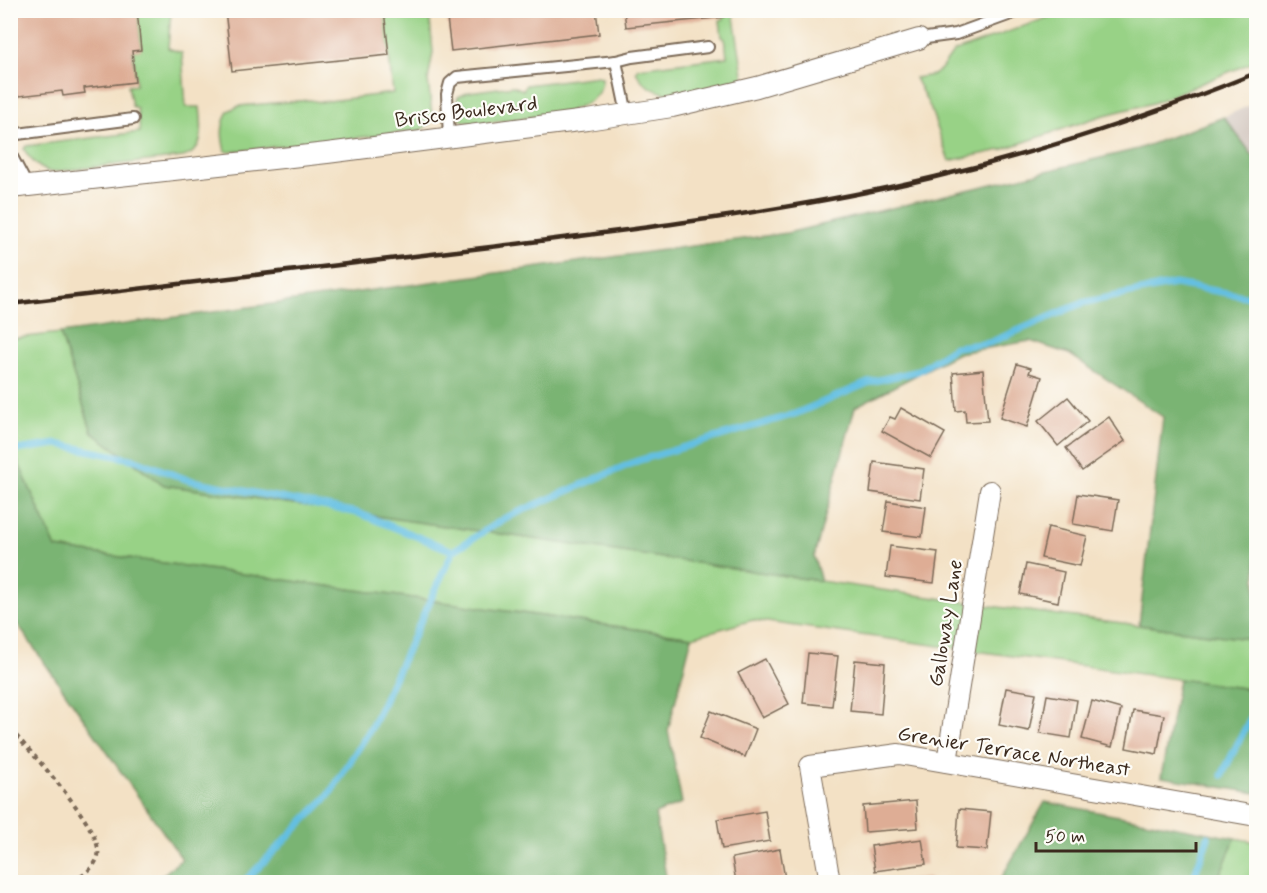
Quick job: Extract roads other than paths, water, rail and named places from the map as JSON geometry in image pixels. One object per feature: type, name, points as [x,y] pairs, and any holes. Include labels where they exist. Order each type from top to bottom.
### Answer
[{"type":"street","name":"Brisco Boulevard","points":[[19,188],[449,138],[672,107],[757,87],[919,39]]},
{"type":"street","name":"Galloway Lane","points":[[947,762],[990,490]]},
{"type":"street","name":"Grenier Terrace Northeast","points":[[830,882],[810,766],[899,754],[1257,816]]},
{"type":"lane","points":[[919,39],[956,34],[1022,10]]},
{"type":"lane","points":[[449,138],[447,94],[450,83],[457,77],[615,61],[708,47]]},
{"type":"lane","points":[[615,61],[627,114]]},
{"type":"lane","points":[[10,135],[132,119]]},
{"type":"lane","points":[[10,153],[19,188]]},
{"type":"waterway","points":[[244,882],[329,795],[371,728],[453,551],[505,518],[637,461],[795,414],[870,382],[918,371],[955,347],[989,343],[1082,303],[1175,284],[1256,298]]},
{"type":"waterway","points":[[10,451],[57,444],[136,460],[188,480],[358,513],[453,551]]},
{"type":"waterway","points":[[1222,775],[1256,707]]},
{"type":"waterway","points":[[1192,882],[1208,837]]},
{"type":"railway","points":[[10,304],[609,232],[718,218],[827,200],[935,177],[1057,144],[1138,118],[1256,73]]}]
